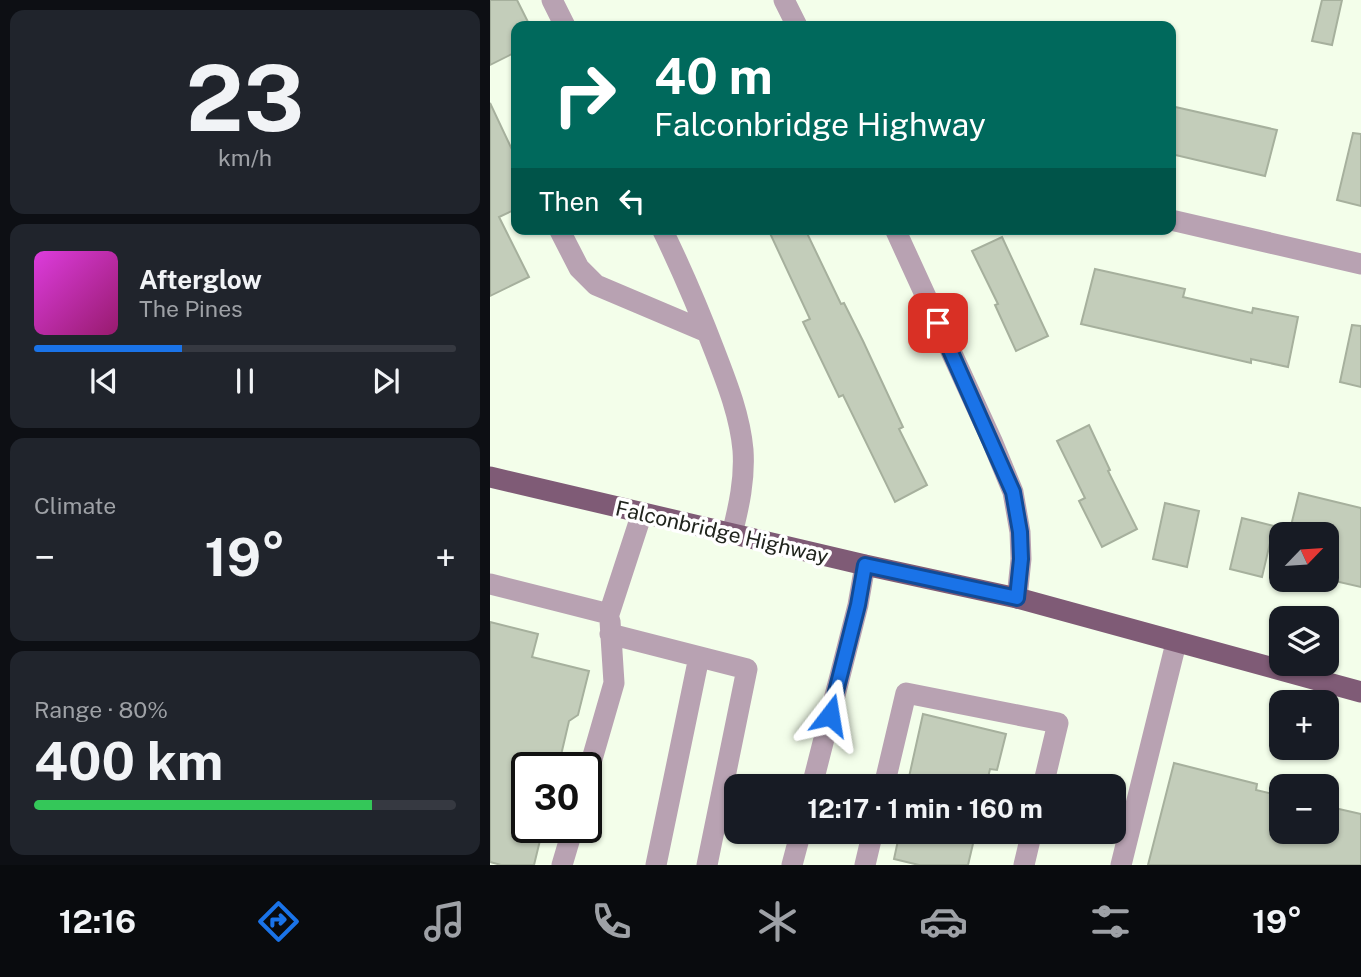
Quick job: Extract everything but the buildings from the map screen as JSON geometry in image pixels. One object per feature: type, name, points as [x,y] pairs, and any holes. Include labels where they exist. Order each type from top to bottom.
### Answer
[{"type":"main road","name":"Falconbridge Highway","points":[[490,477],[1017,598],[1361,692]]},
{"type":"street","points":[[552,0],[562,21]]},
{"type":"street","points":[[784,0],[794,21]]},
{"type":"street","points":[[1176,221],[1361,264]]},
{"type":"street","points":[[562,235],[579,268],[596,285],[707,332]]},
{"type":"street","points":[[665,235],[689,286],[726,380],[741,430],[742,494],[732,534]]},
{"type":"street","points":[[898,235],[1013,492],[1020,532],[1021,559],[1017,598]]},
{"type":"street","points":[[594,752],[614,684],[610,624],[642,513]]},
{"type":"street","points":[[815,774],[858,605],[865,565]]},
{"type":"street","points":[[490,584],[699,657],[747,670],[707,865]]},
{"type":"street","points":[[1121,865],[1176,643]]},
{"type":"street","points":[[656,865],[699,657]]},
{"type":"street","points":[[887,774],[906,692],[1058,723],[1046,774]]},
{"type":"street","points":[[562,865],[569,843]]},
{"type":"street","points":[[792,865],[797,844]]},
{"type":"street","points":[[865,865],[870,844]]},
{"type":"street","points":[[1024,865],[1029,844]]},
{"type":"route","points":[[830,715],[858,605],[865,565],[1017,598],[1021,559],[1020,532],[1013,492],[938,323]]}]
